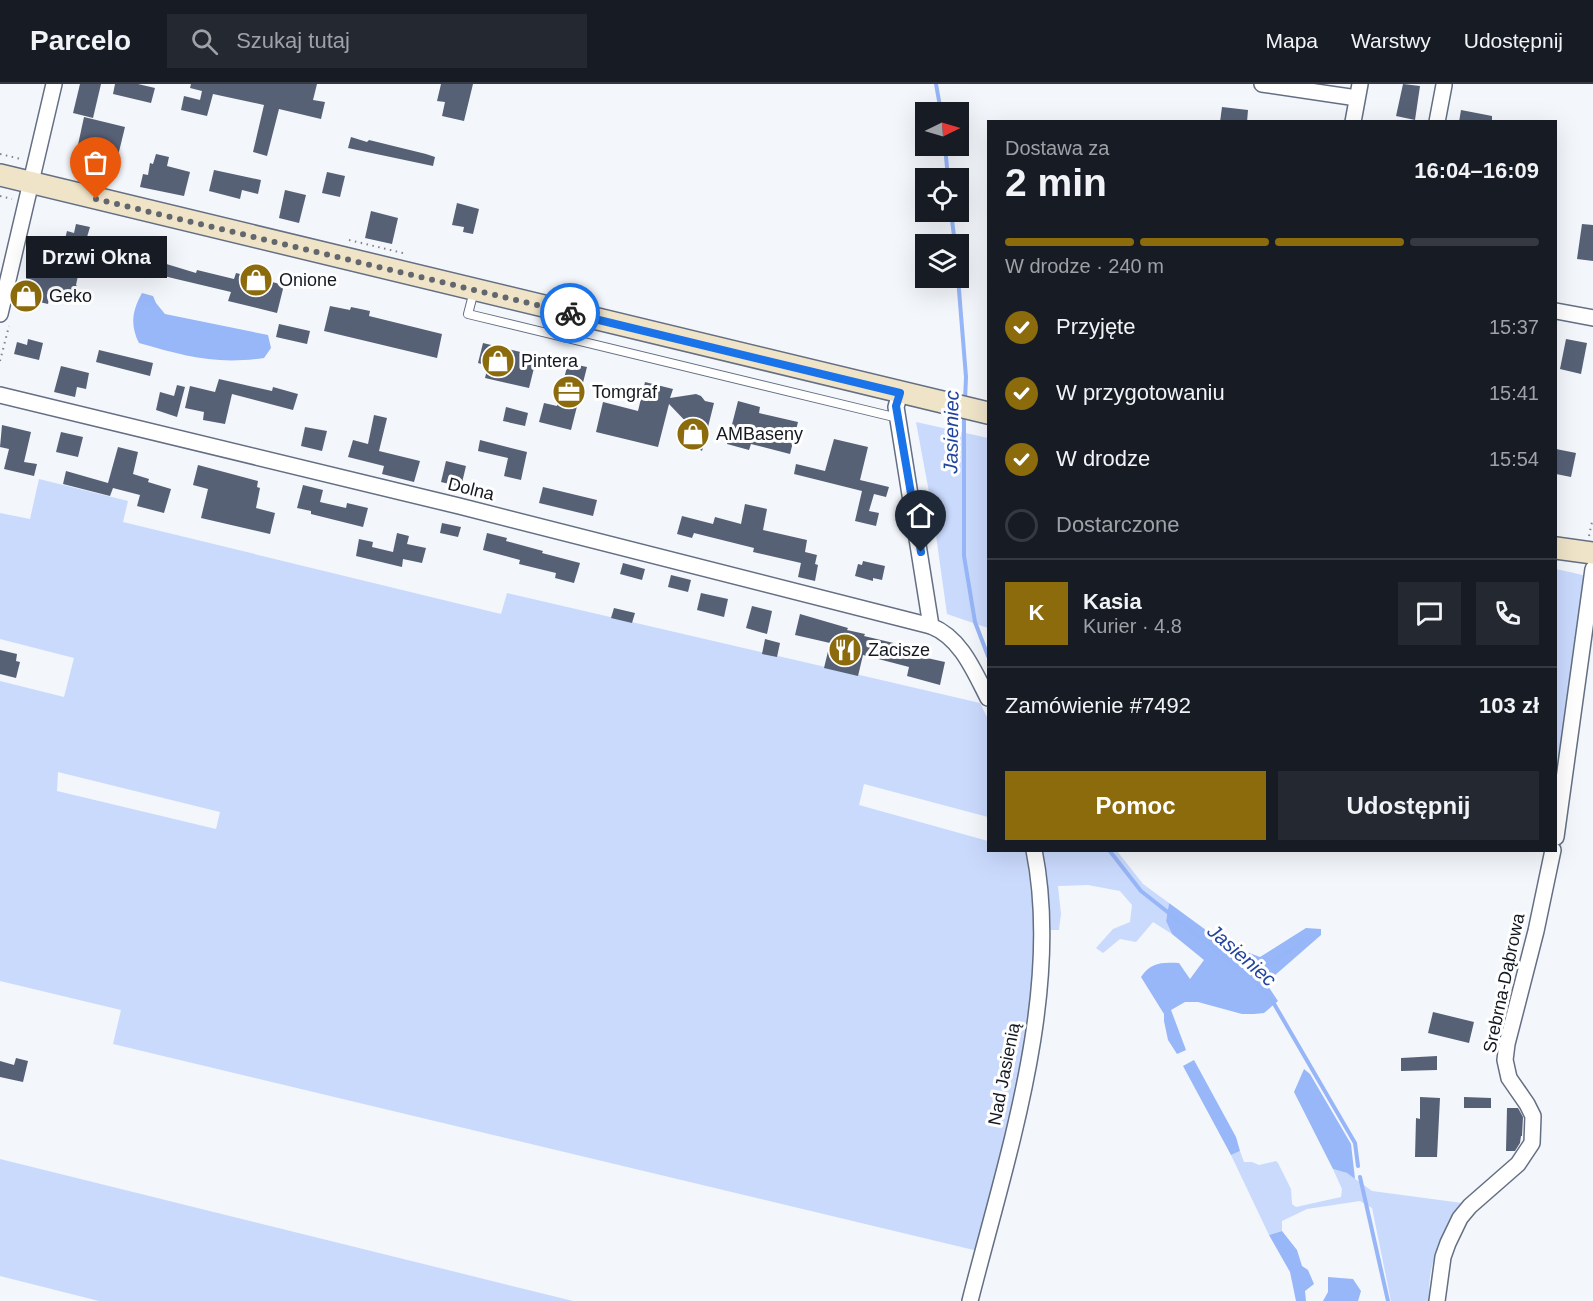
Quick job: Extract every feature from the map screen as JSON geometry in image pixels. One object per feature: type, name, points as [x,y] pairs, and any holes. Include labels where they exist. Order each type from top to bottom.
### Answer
[{"type":"main road","points":[[0,176],[984,412]]},
{"type":"main road","points":[[1557,548],[1593,553]]},
{"type":"street","points":[[0,314],[54,84]]},
{"type":"street","points":[[1262,84],[1359,91],[1353,120]]},
{"type":"street","points":[[1437,120],[1444,86]]},
{"type":"street","points":[[1557,311],[1593,318]]},
{"type":"street","points":[[900,393],[896,406],[931,626],[942,630],[957,644],[987,696]]},
{"type":"street","name":"Dolna","points":[[0,395],[459,506],[931,626]]},
{"type":"street","points":[[1557,830],[1593,569]]},
{"type":"street","name":"Nad Jasienią","points":[[970,1301],[1023,1092],[1032,1041],[1042,936],[1034,852]]},
{"type":"street","name":"Srebrna-Dąbrowa","points":[[1437,1301],[1443,1257],[1456,1224],[1470,1206],[1518,1164],[1532,1143],[1533,1116],[1509,1077],[1505,1060],[1553,852]]},
{"type":"lane","points":[[475,290],[468,315],[898,418]]},
{"type":"shaded area","points":[[142,293],[153,296],[165,314],[268,335],[271,348],[264,358],[215,360],[139,343],[134,330],[133,318]]},
{"type":"shaded area","points":[[916,422],[987,438],[987,628],[947,614],[933,514]]},
{"type":"shaded area","points":[[39,479],[128,501],[123,522],[501,614],[507,593],[980,703],[987,717],[987,817],[864,784],[859,805],[987,841],[987,852],[1026,852],[1036,935],[1030,1007],[1019,1086],[978,1251],[113,1044],[121,1010],[0,981],[0,681],[64,697],[74,658],[0,639],[0,513],[30,519]],"holes":[[[58,772],[220,812],[216,829],[57,791]]]},
{"type":"shaded area","points":[[1557,569],[1587,576],[1557,771]]},
{"type":"shaded area","points":[[1040,852],[1118,852],[1143,884],[1169,903],[1166,921],[1172,934],[1153,922],[1136,942],[1120,939],[1103,953],[1096,948],[1113,929],[1130,922],[1132,905],[1120,891],[1088,885],[1058,886],[1061,914],[1059,930],[1048,930]]},
{"type":"shaded area","points":[[1169,903],[1225,944],[1260,957],[1306,928],[1321,929],[1321,935],[1266,983],[1278,1001],[1264,1013],[1242,1014],[1198,1002],[1185,1002],[1171,1010],[1186,1050],[1177,1054],[1168,1040],[1164,1014],[1141,977],[1153,966],[1162,963],[1179,963],[1190,979],[1204,960],[1172,934],[1166,921]]},
{"type":"shaded area","points":[[1194,1060],[1236,1137],[1240,1151],[1231,1155],[1183,1066]]},
{"type":"shaded area","points":[[1304,1069],[1310,1074],[1351,1144],[1355,1179],[1347,1173],[1333,1169],[1294,1092]]},
{"type":"shaded area","points":[[1240,1151],[1244,1162],[1259,1165],[1276,1161],[1278,1163],[1291,1189],[1292,1204],[1296,1207],[1341,1197],[1342,1189],[1333,1169],[1347,1173],[1372,1191],[1462,1203],[1437,1249],[1430,1275],[1430,1301],[1391,1301],[1372,1208],[1360,1201],[1307,1209],[1282,1221],[1282,1231],[1269,1235],[1231,1155]]},
{"type":"shaded area","points":[[0,1159],[573,1301],[99,1301],[0,1276]]},
{"type":"shaded area","points":[[1282,1231],[1297,1250],[1302,1266],[1308,1270],[1314,1284],[1305,1291],[1306,1301],[1296,1301],[1290,1272],[1269,1235]]},
{"type":"shaded area","points":[[1328,1277],[1353,1279],[1361,1291],[1358,1301],[1323,1301],[1328,1292]]},
{"type":"building","points":[[80,84],[101,84],[93,118],[73,113]]},
{"type":"building","points":[[115,84],[138,84],[155,88],[151,103],[113,94]]},
{"type":"building","points":[[191,84],[317,84],[313,100],[325,102],[321,119],[279,109],[267,156],[253,152],[264,105],[213,94],[207,116],[181,110],[184,96],[200,100],[202,91],[190,88]]},
{"type":"building","points":[[441,84],[473,84],[464,121],[442,116],[445,102],[437,101]]},
{"type":"building","points":[[1403,84],[1420,86],[1415,120],[1396,116]]},
{"type":"building","points":[[1222,107],[1248,110],[1247,120],[1220,120]]},
{"type":"building","points":[[1461,110],[1492,116],[1492,120],[1459,120]]},
{"type":"building","points":[[84,117],[125,127],[116,164],[76,154]]},
{"type":"building","points":[[351,137],[435,157],[433,166],[348,148]]},
{"type":"building","points":[[156,154],[169,157],[167,166],[190,172],[184,196],[140,187],[143,174],[148,175],[150,163],[153,164]]},
{"type":"building","points":[[214,170],[261,180],[258,194],[242,190],[240,199],[209,191]]},
{"type":"building","points":[[327,172],[345,176],[340,197],[322,193]]},
{"type":"building","points":[[285,190],[306,195],[299,223],[279,218]]},
{"type":"building","points":[[457,203],[479,209],[473,234],[463,232],[464,227],[452,225]]},
{"type":"building","points":[[371,211],[398,218],[392,244],[365,238]]},
{"type":"building","points":[[76,224],[90,227],[87,237],[135,249],[136,242],[153,246],[150,259],[196,273],[197,270],[234,279],[236,273],[284,285],[277,313],[228,301],[231,292],[130,268],[132,260],[84,248],[74,303],[49,298],[48,304],[22,298],[28,271],[55,278],[67,231],[74,233]]},
{"type":"building","points":[[1582,224],[1593,225],[1593,261],[1577,259]]},
{"type":"building","points":[[330,306],[370,311],[369,316],[442,334],[437,358],[324,331]]},
{"type":"building","points":[[279,324],[310,331],[307,344],[276,337]]},
{"type":"building","points":[[28,339],[43,343],[39,360],[14,354],[17,342],[27,345]]},
{"type":"building","points":[[1566,339],[1587,343],[1581,374],[1560,369]]},
{"type":"building","points":[[483,343],[537,356],[529,388],[485,378],[488,366],[478,363]]},
{"type":"building","points":[[99,350],[153,363],[150,376],[96,362]]},
{"type":"building","points":[[568,363],[587,367],[571,430],[539,422],[544,403],[557,406]]},
{"type":"building","points":[[61,366],[89,373],[86,389],[77,387],[75,397],[54,392]]},
{"type":"building","points":[[219,379],[272,391],[273,387],[298,394],[293,410],[232,394],[225,424],[203,420],[204,412],[185,408],[190,386],[215,392]]},
{"type":"building","points":[[645,382],[673,389],[670,398],[696,394],[705,401],[714,403],[702,451],[679,435],[691,427],[669,404],[658,447],[596,432],[603,402],[638,411]]},
{"type":"building","points":[[177,385],[185,387],[177,417],[156,410],[160,392],[174,396]]},
{"type":"building","points":[[738,401],[760,407],[759,413],[798,422],[790,454],[751,444],[749,450],[727,444]]},
{"type":"building","points":[[506,407],[528,413],[525,426],[503,421]]},
{"type":"building","points":[[374,415],[387,418],[379,451],[420,461],[414,482],[382,474],[384,466],[348,457],[353,440],[368,444]]},
{"type":"building","points":[[2,425],[31,432],[24,462],[37,464],[34,476],[4,469],[9,449],[0,447]]},
{"type":"building","points":[[305,427],[327,431],[322,451],[301,446]]},
{"type":"building","points":[[61,432],[83,437],[78,457],[56,452]]},
{"type":"building","points":[[834,439],[868,447],[860,480],[889,487],[886,497],[874,494],[869,511],[879,513],[876,526],[855,521],[862,491],[794,474],[796,464],[825,471]]},
{"type":"building","points":[[480,440],[527,452],[521,480],[504,476],[508,458],[478,451]]},
{"type":"building","points":[[118,447],[138,452],[133,474],[149,479],[148,482],[171,489],[164,513],[137,506],[140,495],[113,488],[110,496],[63,484],[66,471],[108,483]]},
{"type":"building","points":[[1557,449],[1576,453],[1571,477],[1557,474]]},
{"type":"building","points":[[446,461],[466,466],[461,487],[441,482]]},
{"type":"building","points":[[198,465],[258,481],[257,487],[260,488],[256,508],[275,513],[270,534],[201,518],[208,489],[193,485]]},
{"type":"building","points":[[303,485],[323,490],[320,502],[346,508],[347,503],[368,508],[363,527],[311,514],[311,511],[297,508]]},
{"type":"building","points":[[543,487],[597,500],[593,516],[539,503]]},
{"type":"building","points":[[745,504],[767,509],[763,530],[807,540],[805,552],[817,555],[815,581],[798,577],[801,563],[753,552],[754,548],[694,533],[692,538],[677,534],[682,516],[713,524],[715,517],[741,524]]},
{"type":"building","points":[[442,523],[461,527],[458,537],[440,533]]},
{"type":"building","points":[[397,533],[409,536],[407,544],[426,548],[422,563],[403,559],[402,567],[356,556],[359,539],[373,542],[372,547],[393,552]]},
{"type":"building","points":[[487,533],[507,538],[506,541],[543,551],[542,553],[580,563],[574,583],[555,578],[556,573],[519,564],[520,560],[483,550]]},
{"type":"building","points":[[863,561],[885,566],[882,580],[873,578],[873,581],[855,576],[858,564],[862,565]]},
{"type":"building","points":[[623,563],[645,569],[642,580],[620,574]]},
{"type":"building","points":[[671,575],[691,580],[688,592],[668,587]]},
{"type":"building","points":[[701,593],[728,599],[724,617],[697,610]]},
{"type":"building","points":[[752,606],[772,611],[767,634],[746,628]]},
{"type":"building","points":[[614,608],[635,613],[632,623],[611,618]]},
{"type":"building","points":[[800,614],[848,628],[847,630],[865,634],[864,636],[902,645],[900,652],[945,662],[940,685],[907,676],[909,667],[863,655],[858,676],[824,668],[830,643],[795,635]]},
{"type":"building","points":[[765,639],[780,643],[777,657],[762,654]]},
{"type":"building","points":[[0,650],[17,654],[16,661],[20,662],[16,678],[0,674]]},
{"type":"building","points":[[1433,1012],[1474,1022],[1469,1043],[1428,1033]]},
{"type":"building","points":[[1437,1056],[1437,1070],[1401,1071],[1401,1058]]},
{"type":"building","points":[[16,1058],[28,1061],[23,1082],[0,1077],[0,1061],[14,1065]]},
{"type":"building","points":[[1420,1097],[1440,1098],[1437,1157],[1415,1157],[1416,1118],[1420,1119]]},
{"type":"building","points":[[1464,1097],[1491,1098],[1491,1108],[1464,1108]]},
{"type":"building","points":[[1507,1108],[1518,1108],[1523,1117],[1522,1136],[1515,1151],[1506,1151]]},
{"type":"waterway","name":"Jasieniec","points":[[936,84],[939,102]]},
{"type":"waterway","name":"Jasieniec","points":[[946,156],[947,168]]},
{"type":"waterway","name":"Jasieniec","points":[[952,222],[954,234]]},
{"type":"waterway","name":"Jasieniec","points":[[959,288],[966,377],[965,401]]},
{"type":"waterway","name":"Jasieniec","points":[[964,414],[964,556],[975,622],[987,653]]},
{"type":"waterway","name":"Jasieniec","points":[[1111,852],[1141,891],[1250,977],[1273,1002],[1355,1143],[1358,1166]]},
{"type":"waterway","points":[[1250,977],[1308,939]]},
{"type":"waterway","name":"Jasieniec","points":[[1360,1177],[1388,1301]]},
{"type":"way so far","points":[[96,199],[570,313]]},
{"type":"place","name":"Drzwi Okna","points":[[96,199]]},
{"type":"place","name":"Onione","points":[[256,280]]},
{"type":"place","name":"Geko","points":[[26,296]]},
{"type":"place","name":"Pintera","points":[[498,361]]},
{"type":"place","name":"Tomgraf","points":[[569,392]]},
{"type":"place","name":"AMBaseny","points":[[693,434]]},
{"type":"place","name":"Zacisze","points":[[845,650]]},
{"type":"route","points":[[570,313],[900,393],[896,406],[921,552]]}]
